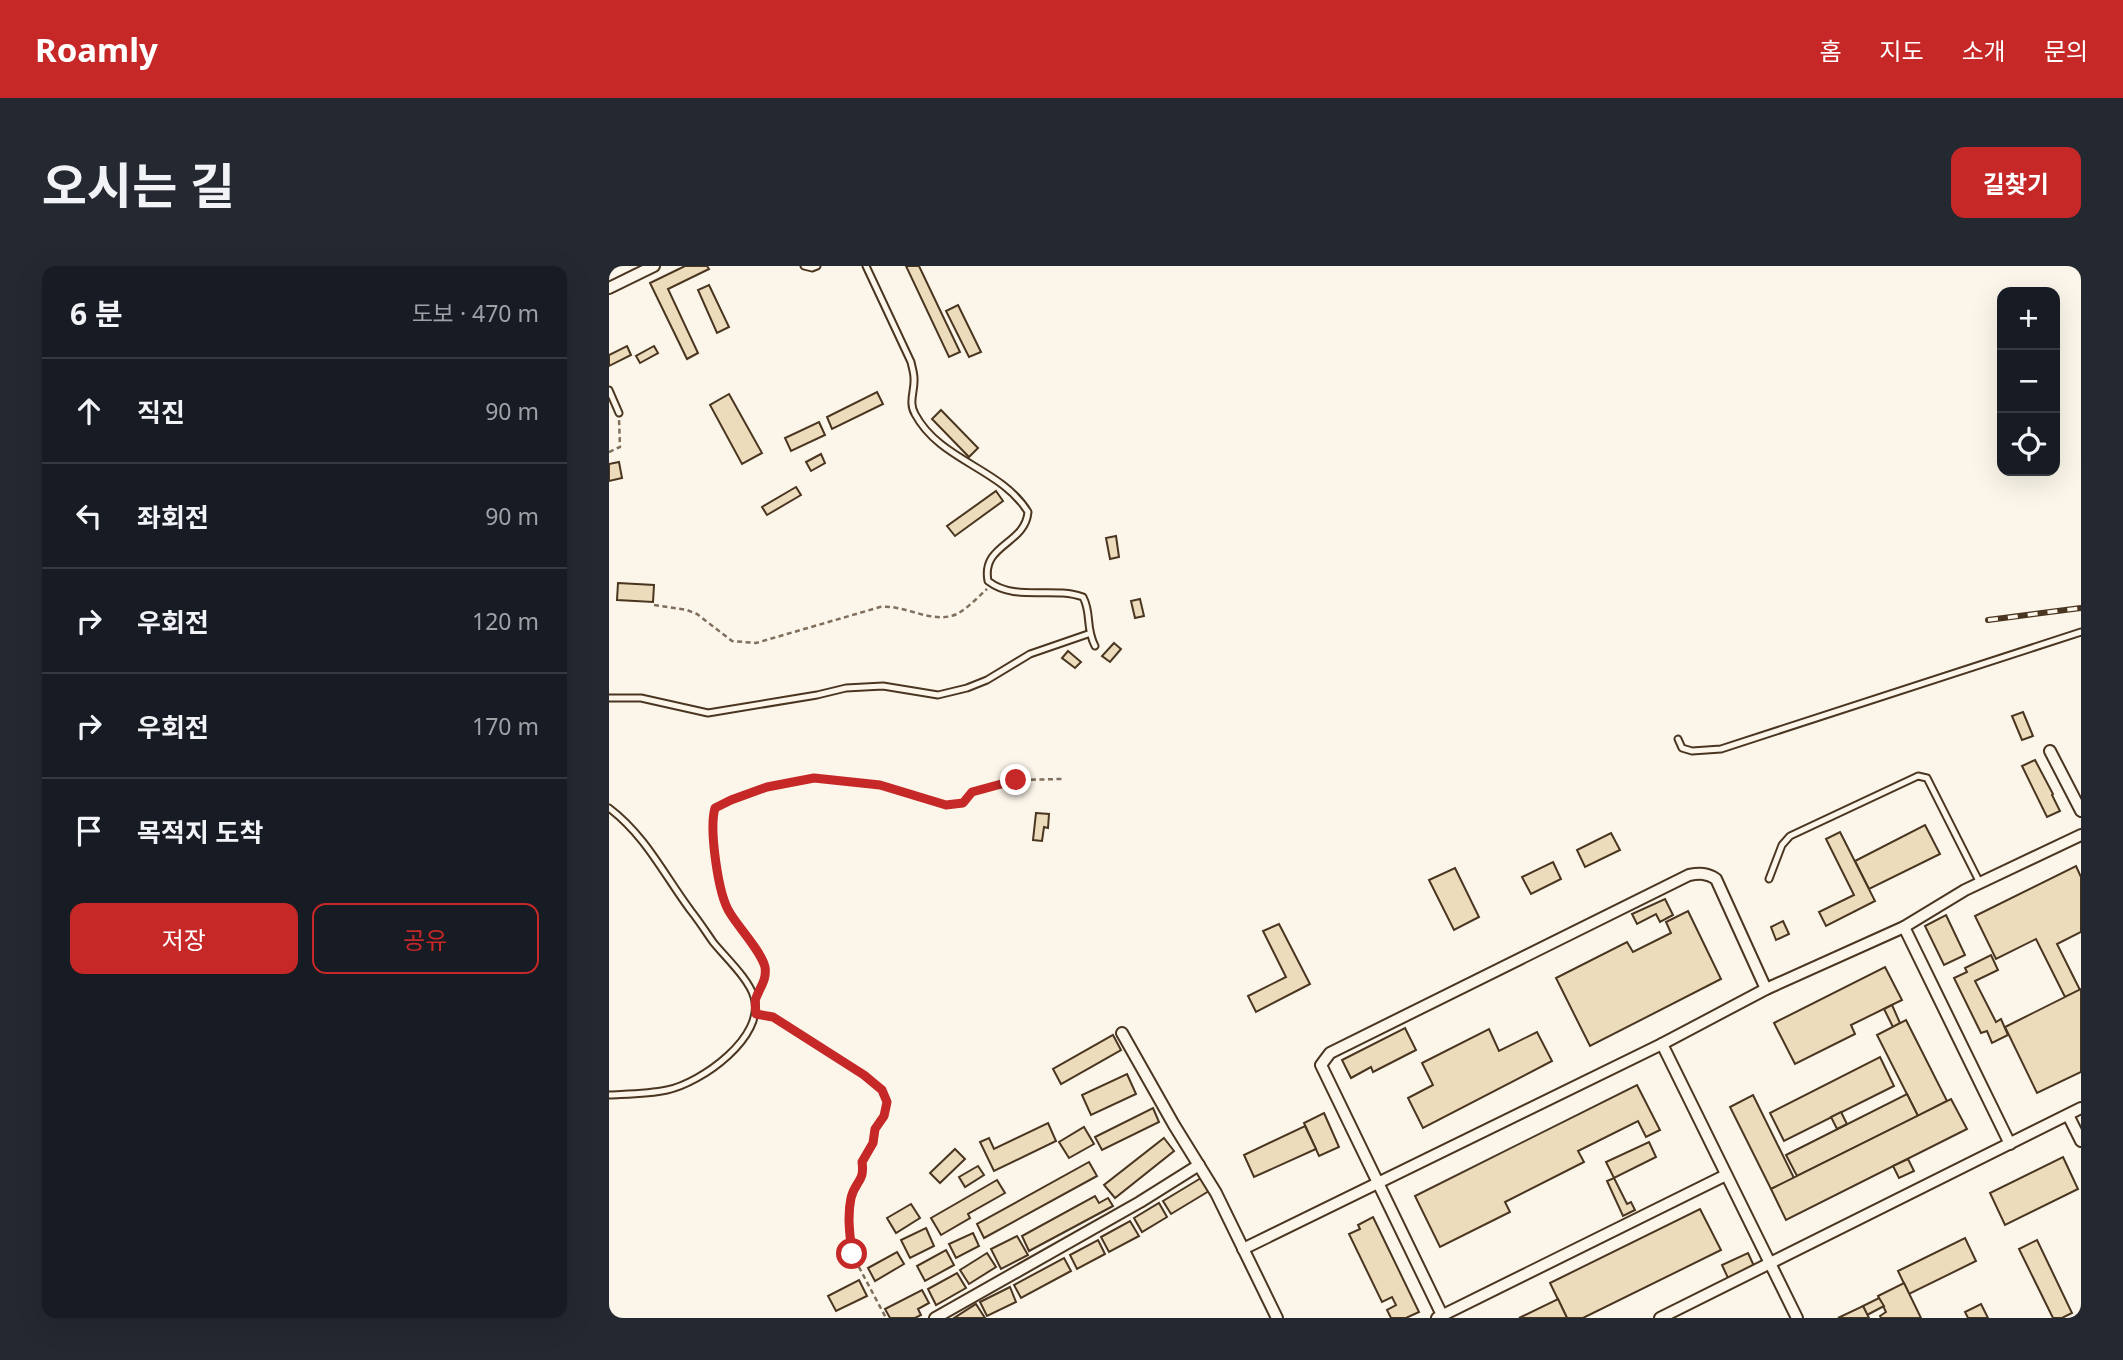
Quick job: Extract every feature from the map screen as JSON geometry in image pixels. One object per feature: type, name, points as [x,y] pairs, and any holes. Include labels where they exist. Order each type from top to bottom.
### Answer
[{"type":"street","points":[[609,288],[654,266]]},
{"type":"street","points":[[2050,751],[2081,811]]},
{"type":"street","points":[[1243,1249],[1662,1044],[1766,989],[1904,927],[1980,883],[2081,835]]},
{"type":"street","points":[[1726,1175],[1439,1317],[1379,1182],[1321,1065],[1330,1053],[1689,875],[1708,874],[1716,879],[1766,989]]},
{"type":"street","points":[[1904,927],[2010,1144]]},
{"type":"street","points":[[1122,1033],[1216,1193],[1277,1318]]},
{"type":"street","points":[[1662,1044],[1797,1318]]},
{"type":"street","points":[[1660,1318],[2081,1108]]},
{"type":"street","points":[[2068,1115],[2081,1141]]},
{"type":"street","points":[[935,1318],[1140,1202],[1199,1165]]},
{"type":"lane","points":[[804,266],[817,266]]},
{"type":"lane","points":[[866,266],[911,362],[914,378],[911,398],[914,413],[940,444],[1011,490],[1028,512],[1023,529],[989,561],[986,571],[988,582],[1004,591],[1072,593],[1083,597],[1087,606],[1088,634],[1095,646]]},
{"type":"lane","points":[[609,390],[619,413]]},
{"type":"lane","points":[[1678,739],[1682,748],[1692,751],[1721,749],[2081,632]]},
{"type":"lane","points":[[609,698],[641,698],[708,713],[846,688],[883,686],[939,695],[988,680],[1030,654],[1088,634]]},
{"type":"lane","points":[[1769,879],[1782,845],[1790,836],[1923,776],[1927,778],[1980,883]]},
{"type":"lane","points":[[609,808],[639,834],[714,943],[750,986],[755,999],[756,1014],[751,1029],[737,1047],[699,1077],[669,1090],[609,1095]]},
{"type":"path","points":[[609,452],[620,447],[619,413]]},
{"type":"path","points":[[654,605],[687,610],[697,614],[732,641],[756,643],[893,605],[925,615],[949,616],[958,613],[992,585]]},
{"type":"path","points":[[755,999],[761,990],[765,970],[762,959],[730,915],[722,898],[712,834],[715,808],[767,787],[814,778],[880,785],[946,805],[963,803],[972,792],[1016,780],[1062,779]]},
{"type":"path","points":[[756,1014],[773,1017],[864,1075],[882,1090],[887,1102],[884,1116],[875,1129],[873,1143],[862,1162],[864,1174],[852,1193],[848,1214],[852,1254],[885,1318]]},
{"type":"building","points":[[685,266],[707,266],[709,269],[668,289],[698,353],[687,359],[650,283]]},
{"type":"building","points":[[906,266],[919,266],[960,352],[949,357]]},
{"type":"building","points":[[709,285],[729,327],[717,333],[698,290]]},
{"type":"building","points":[[958,305],[981,352],[969,357],[946,311]]},
{"type":"building","points":[[627,346],[631,355],[609,366],[609,355]]},
{"type":"building","points":[[654,346],[658,353],[640,363],[636,356]]},
{"type":"building","points":[[877,392],[883,404],[832,429],[827,417]]},
{"type":"building","points":[[729,394],[762,453],[742,464],[710,405]]},
{"type":"building","points":[[941,410],[978,448],[969,457],[932,419]]},
{"type":"building","points":[[819,422],[825,435],[791,451],[785,438]]},
{"type":"building","points":[[821,454],[825,463],[811,471],[806,462]]},
{"type":"building","points":[[619,462],[622,478],[609,481],[609,464]]},
{"type":"building","points":[[796,487],[801,495],[767,515],[762,507]]},
{"type":"building","points":[[996,491],[1003,501],[955,536],[947,526]]},
{"type":"building","points":[[1116,536],[1119,557],[1110,559],[1106,538]]},
{"type":"building","points":[[618,583],[654,585],[653,602],[617,600]]},
{"type":"building","points":[[1140,599],[1144,616],[1135,618],[1131,601]]},
{"type":"building","points":[[1114,643],[1121,649],[1110,662],[1102,656]]},
{"type":"building","points":[[1068,651],[1081,662],[1075,668],[1062,658]]},
{"type":"building","points":[[2023,712],[2033,736],[2022,740],[2012,716]]},
{"type":"building","points":[[2035,760],[2060,811],[2047,817],[2022,766]]},
{"type":"building","points":[[1036,813],[1049,814],[1048,828],[1044,827],[1042,841],[1033,840]]},
{"type":"building","points":[[1925,825],[1940,854],[1869,889],[1855,861]]},
{"type":"building","points":[[1840,832],[1875,901],[1826,926],[1819,912],[1854,895],[1826,839]]},
{"type":"building","points":[[1611,833],[1620,850],[1585,867],[1577,850]]},
{"type":"building","points":[[1553,862],[1561,879],[1531,894],[1522,877]]},
{"type":"building","points":[[2076,866],[2081,877],[2081,932],[2057,944],[2080,990],[2065,997],[2036,939],[1996,959],[1975,916]]},
{"type":"building","points":[[1455,868],[1479,917],[1454,930],[1429,880]]},
{"type":"building","points":[[1665,899],[1673,915],[1660,922],[1656,914],[1637,924],[1632,914]]},
{"type":"building","points":[[1688,911],[1721,979],[1590,1046],[1556,978],[1627,942],[1633,952],[1671,933],[1666,922]]},
{"type":"building","points":[[1946,915],[1965,955],[1944,965],[1925,926]]},
{"type":"building","points":[[1783,921],[1789,934],[1776,940],[1771,927]]},
{"type":"building","points":[[1279,924],[1310,984],[1256,1012],[1248,996],[1286,977],[1263,931]]},
{"type":"building","points":[[1991,955],[1998,970],[1975,981],[1996,1022],[2001,1019],[2008,1035],[1992,1043],[1987,1031],[1981,1033],[1954,978],[1967,972],[1965,968]]},
{"type":"building","points":[[1885,967],[1902,1000],[1851,1025],[1855,1034],[1795,1064],[1774,1023]]},
{"type":"building","points":[[2081,989],[2081,1072],[2037,1093],[2005,1027]]},
{"type":"building","points":[[1892,1005],[1900,1023],[1893,1027],[1884,1009]]},
{"type":"building","points":[[1906,1020],[1947,1101],[1918,1116],[1877,1035]]},
{"type":"building","points":[[1405,1028],[1416,1050],[1373,1072],[1371,1067],[1351,1078],[1342,1060]]},
{"type":"building","points":[[1489,1029],[1499,1051],[1537,1032],[1552,1061],[1423,1128],[1408,1098],[1433,1085],[1422,1063]]},
{"type":"building","points":[[1113,1035],[1121,1050],[1061,1084],[1053,1069]]},
{"type":"building","points":[[1880,1057],[1894,1086],[1784,1141],[1770,1113]]},
{"type":"building","points":[[1127,1074],[1136,1094],[1091,1115],[1082,1095]]},
{"type":"building","points":[[1637,1085],[1660,1130],[1646,1137],[1638,1121],[1578,1151],[1584,1162],[1505,1202],[1510,1212],[1440,1247],[1415,1196]]},
{"type":"building","points":[[1907,1094],[1918,1116],[1797,1176],[1786,1155]]},
{"type":"building","points":[[1753,1095],[1794,1178],[1771,1189],[1730,1107]]},
{"type":"building","points":[[1951,1099],[1967,1129],[1786,1220],[1771,1189]]},
{"type":"building","points":[[1153,1108],[1159,1122],[1102,1150],[1095,1137]]},
{"type":"building","points":[[1841,1112],[1847,1124],[1837,1129],[1831,1117]]},
{"type":"building","points":[[1324,1113],[1339,1147],[1319,1156],[1304,1123]]},
{"type":"building","points":[[1048,1123],[1056,1141],[994,1171],[980,1142],[989,1138],[994,1149]]},
{"type":"building","points":[[1305,1126],[1316,1149],[1254,1177],[1244,1155]]},
{"type":"building","points":[[1084,1127],[1094,1144],[1069,1158],[1059,1142]]},
{"type":"building","points":[[1164,1138],[1174,1151],[1115,1198],[1104,1185]]},
{"type":"building","points":[[1649,1142],[1656,1157],[1614,1178],[1606,1162]]},
{"type":"building","points":[[955,1149],[965,1159],[940,1183],[930,1173]]},
{"type":"building","points":[[2063,1157],[2078,1189],[2005,1225],[1990,1193]]},
{"type":"building","points":[[1908,1159],[1914,1171],[1899,1178],[1893,1166]]},
{"type":"building","points":[[1089,1162],[1097,1176],[984,1238],[977,1224]]},
{"type":"building","points":[[978,1166],[984,1175],[965,1187],[959,1177]]},
{"type":"building","points":[[1201,1178],[1209,1191],[1171,1214],[1163,1201]]},
{"type":"building","points":[[1614,1178],[1627,1204],[1631,1202],[1635,1210],[1623,1216],[1607,1181]]},
{"type":"building","points":[[997,1180],[1005,1193],[968,1214],[970,1218],[941,1235],[931,1218]]},
{"type":"building","points":[[1095,1196],[1099,1203],[1108,1198],[1113,1206],[1029,1251],[1022,1236]]},
{"type":"building","points":[[1159,1203],[1167,1217],[1142,1232],[1134,1218]]},
{"type":"building","points":[[911,1204],[920,1218],[896,1233],[887,1218]]},
{"type":"building","points":[[1700,1209],[1721,1250],[1583,1318],[1567,1318],[1550,1283]]},
{"type":"building","points":[[1373,1217],[1419,1312],[1406,1318],[1391,1318],[1387,1310],[1396,1305],[1392,1297],[1382,1302],[1349,1234],[1360,1229],[1358,1225]]},
{"type":"building","points":[[1130,1221],[1139,1236],[1109,1252],[1101,1237]]},
{"type":"building","points":[[926,1228],[934,1246],[910,1258],[901,1240]]},
{"type":"building","points":[[973,1233],[979,1246],[956,1258],[949,1244]]},
{"type":"building","points":[[1017,1236],[1028,1255],[1001,1269],[991,1249]]},
{"type":"building","points":[[1965,1238],[1976,1261],[1909,1294],[1898,1271]]},
{"type":"building","points":[[1098,1240],[1105,1254],[1077,1269],[1070,1255]]},
{"type":"building","points":[[2037,1240],[2072,1313],[2062,1318],[2053,1318],[2019,1249]]},
{"type":"building","points":[[946,1250],[954,1265],[925,1281],[917,1266]]},
{"type":"building","points":[[897,1252],[904,1264],[875,1281],[868,1268]]},
{"type":"building","points":[[987,1253],[996,1267],[969,1284],[960,1270]]},
{"type":"building","points":[[1748,1253],[1754,1266],[1728,1278],[1722,1265]]},
{"type":"building","points":[[1064,1258],[1071,1271],[1021,1298],[1014,1285]]},
{"type":"building","points":[[957,1273],[966,1288],[936,1305],[928,1289]]},
{"type":"building","points":[[859,1280],[867,1296],[836,1311],[828,1296]]},
{"type":"building","points":[[1904,1283],[1921,1318],[1881,1318],[1886,1312],[1878,1296]]},
{"type":"building","points":[[1010,1287],[1016,1302],[987,1316],[980,1302]]},
{"type":"building","points":[[922,1290],[929,1303],[918,1309],[921,1315],[915,1318],[890,1318],[885,1309]]},
{"type":"building","points":[[1879,1298],[1884,1306],[1867,1315],[1863,1306]]},
{"type":"building","points":[[1558,1299],[1567,1318],[1519,1318]]},
{"type":"building","points":[[976,1304],[985,1318],[954,1318]]},
{"type":"building","points":[[1981,1304],[1988,1318],[1968,1318],[1965,1312]]},
{"type":"building","points":[[1863,1306],[1869,1318],[1838,1318]]},
{"type":"railway","points":[[1988,620],[2081,608]]},
{"type":"route","points":[[852,1254],[848,1214],[852,1193],[864,1174],[862,1162],[873,1143],[875,1129],[884,1116],[887,1102],[882,1090],[864,1075],[773,1017],[756,1014],[755,999],[761,990],[765,970],[762,959],[730,915],[722,898],[712,834],[715,808],[767,787],[814,778],[880,785],[946,805],[963,803],[972,792],[1016,780]]}]
